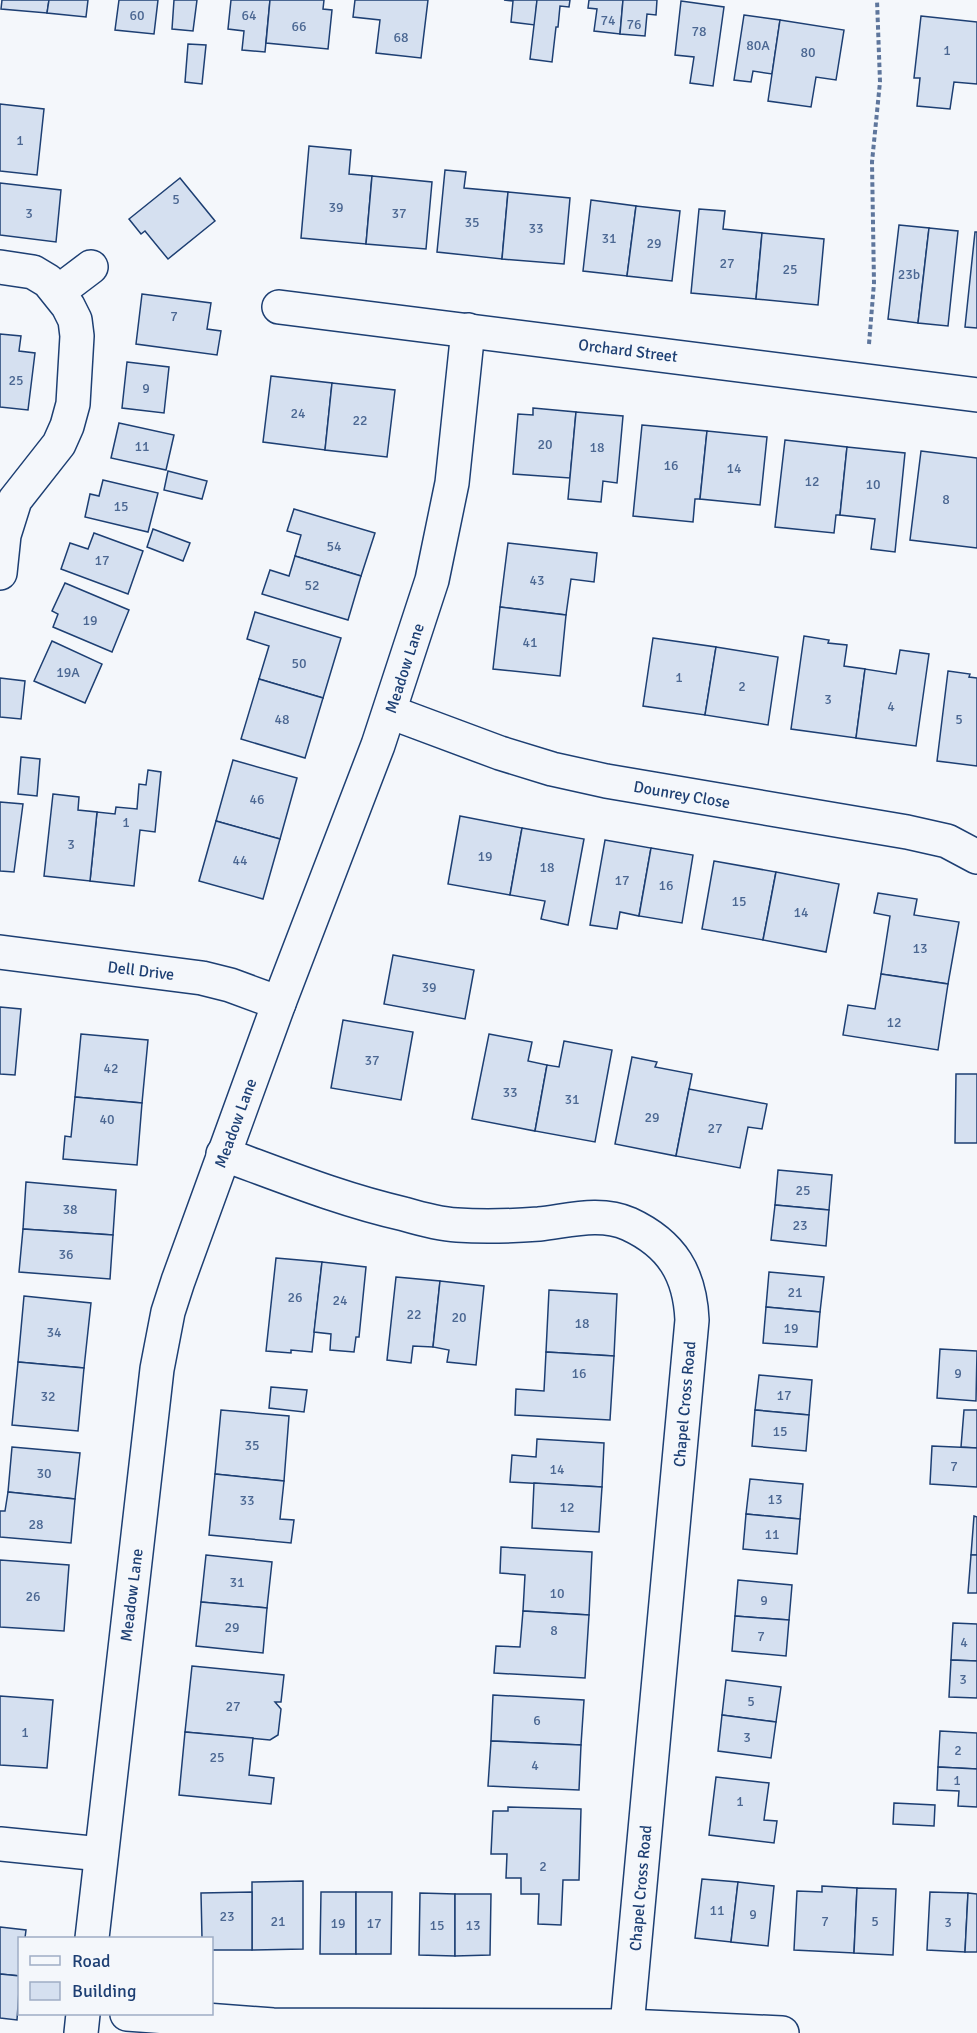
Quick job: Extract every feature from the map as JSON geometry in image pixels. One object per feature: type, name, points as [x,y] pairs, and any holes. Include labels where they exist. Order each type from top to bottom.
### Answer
[{"type":"street","points":[[0,267],[33,272],[48,281],[68,306],[75,320],[77,336],[73,404],[67,426],[59,444],[15,500],[2,534],[0,573]]},
{"type":"street","points":[[58,292],[91,267]]},
{"type":"street","name":"Orchard Street","points":[[279,307],[977,395]]},
{"type":"street","name":"Meadow Lane","points":[[92,1937],[161,1340],[178,1281],[223,1154],[390,712],[432,579],[452,483],[468,330]]},
{"type":"street","name":"Dounrey Close","points":[[390,712],[500,753],[552,769],[606,781],[907,832],[947,841],[977,857]]},
{"type":"street","name":"Dell Drive","points":[[0,952],[202,978],[231,985],[279,1003]]},
{"type":"street","name":"Chapel Cross Road","points":[[223,1154],[358,1203],[437,1222],[488,1226],[605,1218],[626,1223],[643,1231],[660,1245],[674,1259],[685,1277],[691,1298],[692,1320],[627,2026]]},
{"type":"street","points":[[0,1844],[101,1854]]},
{"type":"street","points":[[81,2033],[83,2015]]},
{"type":"street","points":[[145,2015],[273,2029],[627,2026],[782,2033]]},
{"type":"path","points":[[864,381],[872,325],[874,283],[872,162],[880,82],[877,0]]},
{"type":"building","points":[[2,0],[49,0],[47,13],[1,9]]},
{"type":"building","points":[[49,0],[88,0],[86,17],[47,13]]},
{"type":"building","points":[[119,0],[158,0],[154,34],[115,30]]},
{"type":"building","points":[[174,0],[197,0],[193,31],[172,29]]},
{"type":"building","points":[[231,0],[270,0],[265,52],[242,50],[244,31],[228,29]]},
{"type":"building","points":[[270,0],[324,0],[323,9],[332,10],[328,49],[266,43]]},
{"type":"building","points":[[355,0],[428,0],[421,58],[376,53],[380,20],[353,17]]},
{"type":"building","points":[[504,0],[537,0],[535,25],[511,22],[513,1]]},
{"type":"building","points":[[537,0],[570,0],[569,7],[560,6],[552,62],[530,59]]},
{"type":"building","points":[[589,0],[623,0],[620,34],[594,31],[597,9],[588,8]]},
{"type":"building","points":[[623,0],[657,0],[656,15],[647,14],[645,36],[620,34]]},
{"type":"building","points":[[681,1],[724,7],[713,86],[690,83],[694,57],[675,55]]},
{"type":"building","points":[[744,15],[780,20],[772,74],[753,71],[751,82],[734,80]]},
{"type":"building","points":[[921,16],[977,22],[977,84],[954,82],[950,109],[917,106],[920,78],[914,78]]},
{"type":"building","points":[[780,20],[844,30],[836,80],[816,77],[811,107],[768,101]]},
{"type":"building","points":[[188,44],[206,45],[202,84],[185,82]]},
{"type":"building","points":[[0,104],[44,109],[37,175],[0,171]]},
{"type":"building","points":[[309,146],[351,150],[349,174],[372,176],[366,244],[301,238]]},
{"type":"building","points":[[445,170],[466,172],[464,188],[508,192],[502,259],[437,252]]},
{"type":"building","points":[[372,176],[432,182],[426,249],[366,244]]},
{"type":"building","points":[[180,178],[215,221],[168,259],[145,231],[141,234],[129,219]]},
{"type":"building","points":[[0,183],[61,190],[56,242],[0,235]]},
{"type":"building","points":[[508,192],[570,198],[564,264],[502,259]]},
{"type":"building","points":[[591,200],[636,206],[627,276],[583,271]]},
{"type":"building","points":[[636,206],[680,211],[672,281],[627,276]]},
{"type":"building","points":[[699,209],[725,211],[723,229],[762,233],[756,299],[691,293]]},
{"type":"building","points":[[899,225],[929,228],[918,323],[888,319]]},
{"type":"building","points":[[929,228],[958,231],[948,326],[918,323]]},
{"type":"building","points":[[975,232],[977,232],[977,328],[965,327]]},
{"type":"building","points":[[762,233],[824,239],[818,305],[756,299]]},
{"type":"building","points":[[142,294],[211,303],[207,329],[221,331],[217,355],[136,344]]},
{"type":"building","points":[[0,334],[21,336],[19,351],[35,353],[28,410],[0,407]]},
{"type":"building","points":[[127,362],[169,367],[164,413],[122,408]]},
{"type":"building","points":[[271,376],[332,383],[325,450],[263,442]]},
{"type":"building","points":[[332,383],[395,390],[387,457],[325,450]]},
{"type":"building","points":[[533,408],[576,412],[570,478],[513,474],[518,414],[533,415]]},
{"type":"building","points":[[576,412],[623,416],[617,483],[603,481],[601,502],[568,499]]},
{"type":"building","points":[[119,423],[174,435],[166,470],[111,458]]},
{"type":"building","points":[[642,425],[707,431],[700,499],[695,499],[693,522],[633,516]]},
{"type":"building","points":[[707,431],[767,437],[760,505],[700,499]]},
{"type":"building","points":[[785,440],[847,447],[840,515],[836,515],[834,533],[775,527]]},
{"type":"building","points":[[847,447],[905,453],[895,552],[871,549],[875,519],[840,515]]},
{"type":"building","points":[[921,451],[977,458],[977,548],[910,540]]},
{"type":"building","points":[[168,471],[207,481],[202,499],[164,490]]},
{"type":"building","points":[[103,480],[158,493],[148,532],[85,517],[90,494],[99,496]]},
{"type":"building","points":[[294,509],[375,533],[361,576],[295,556],[301,535],[287,531]]},
{"type":"building","points":[[153,529],[190,543],[183,561],[147,547]]},
{"type":"building","points":[[94,533],[143,551],[128,594],[61,569],[70,543],[88,549]]},
{"type":"building","points":[[508,543],[597,553],[594,582],[571,579],[566,615],[500,607]]},
{"type":"building","points":[[295,556],[361,576],[348,620],[262,594],[270,570],[289,576]]},
{"type":"building","points":[[65,583],[129,610],[112,652],[53,627],[58,614],[52,611]]},
{"type":"building","points":[[500,607],[566,615],[560,676],[493,669]]},
{"type":"building","points":[[255,612],[341,638],[323,698],[259,679],[269,646],[247,639]]},
{"type":"building","points":[[804,636],[829,640],[828,643],[847,645],[844,666],[865,669],[856,738],[791,729]]},
{"type":"building","points":[[653,638],[716,647],[705,715],[643,706]]},
{"type":"building","points":[[52,641],[102,664],[85,703],[34,681]]},
{"type":"building","points":[[716,647],[778,657],[768,725],[705,715]]},
{"type":"building","points":[[900,650],[929,654],[916,746],[856,738],[865,669],[896,674]]},
{"type":"building","points":[[948,671],[970,674],[969,677],[977,678],[977,766],[937,761]]},
{"type":"building","points":[[0,678],[25,681],[21,719],[0,717]]},
{"type":"building","points":[[259,679],[323,698],[305,758],[241,739]]},
{"type":"building","points":[[21,757],[40,759],[37,796],[18,794]]},
{"type":"building","points":[[233,760],[297,778],[280,839],[216,821]]},
{"type":"building","points":[[148,770],[161,772],[155,832],[140,830],[134,886],[90,881],[97,812],[115,814],[116,807],[137,809],[139,784],[146,785]]},
{"type":"building","points":[[53,794],[79,797],[78,810],[97,812],[90,881],[44,876]]},
{"type":"building","points":[[0,802],[23,804],[14,872],[0,871]]},
{"type":"building","points":[[460,816],[522,828],[510,895],[448,884]]},
{"type":"building","points":[[216,821],[280,839],[263,899],[199,881]]},
{"type":"building","points":[[522,828],[584,839],[568,925],[541,919],[545,901],[510,895]]},
{"type":"building","points":[[605,840],[651,848],[639,916],[620,912],[617,929],[590,925]]},
{"type":"building","points":[[651,848],[693,855],[682,923],[639,916]]},
{"type":"building","points":[[714,861],[776,872],[763,940],[702,929]]},
{"type":"building","points":[[776,872],[839,884],[826,952],[763,940]]},
{"type":"building","points":[[878,893],[917,899],[914,915],[959,922],[948,984],[881,974],[890,916],[874,913]]},
{"type":"building","points":[[393,955],[474,970],[465,1019],[384,1004]]},
{"type":"building","points":[[881,974],[948,984],[938,1050],[843,1035],[848,1005],[875,1009]]},
{"type":"building","points":[[0,1007],[21,1009],[15,1075],[0,1074]]},
{"type":"building","points":[[343,1020],[413,1032],[401,1100],[331,1088]]},
{"type":"building","points":[[81,1034],[148,1040],[142,1103],[75,1097]]},
{"type":"building","points":[[489,1034],[532,1042],[528,1061],[547,1065],[535,1131],[472,1119]]},
{"type":"building","points":[[564,1041],[612,1050],[595,1142],[535,1131],[547,1065],[559,1067]]},
{"type":"building","points":[[632,1057],[657,1062],[655,1067],[692,1074],[676,1156],[615,1144]]},
{"type":"building","points":[[956,1074],[977,1074],[977,1143],[955,1143]]},
{"type":"building","points":[[689,1089],[767,1104],[762,1129],[748,1127],[740,1168],[676,1156]]},
{"type":"building","points":[[75,1097],[142,1103],[137,1165],[63,1159],[65,1136],[71,1137]]},
{"type":"building","points":[[778,1170],[832,1175],[829,1210],[775,1205]]},
{"type":"building","points":[[26,1182],[116,1190],[113,1235],[23,1229]]},
{"type":"building","points":[[775,1205],[829,1210],[826,1246],[771,1240]]},
{"type":"building","points":[[23,1229],[113,1235],[110,1279],[19,1272]]},
{"type":"building","points":[[276,1258],[322,1262],[312,1352],[266,1351]]},
{"type":"building","points":[[322,1262],[366,1267],[359,1337],[356,1337],[354,1352],[330,1350],[331,1334],[314,1332]]},
{"type":"building","points":[[769,1272],[824,1277],[820,1312],[766,1307]]},
{"type":"building","points":[[396,1277],[440,1281],[433,1347],[413,1346],[411,1363],[387,1360]]},
{"type":"building","points":[[440,1281],[484,1286],[476,1365],[447,1362],[449,1350],[433,1347]]},
{"type":"building","points":[[549,1290],[617,1294],[614,1356],[546,1352]]},
{"type":"building","points":[[24,1296],[91,1303],[84,1368],[18,1362]]},
{"type":"building","points":[[766,1307],[820,1312],[817,1347],[763,1343]]},
{"type":"building","points":[[940,1349],[977,1351],[976,1401],[937,1398]]},
{"type":"building","points":[[546,1352],[614,1356],[610,1420],[515,1415],[516,1389],[544,1391]]},
{"type":"building","points":[[18,1362],[84,1368],[78,1431],[12,1425]]},
{"type":"building","points":[[759,1375],[812,1380],[809,1415],[755,1410]]},
{"type":"building","points":[[271,1387],[307,1390],[304,1412],[269,1408]]},
{"type":"building","points":[[221,1410],[289,1416],[284,1481],[215,1474]]},
{"type":"building","points":[[755,1410],[809,1415],[806,1451],[752,1446]]},
{"type":"building","points":[[964,1410],[977,1410],[977,1448],[961,1447]]},
{"type":"building","points":[[537,1439],[604,1443],[602,1487],[510,1482],[512,1455],[536,1457]]},
{"type":"building","points":[[932,1446],[977,1448],[977,1487],[930,1484]]},
{"type":"building","points":[[12,1447],[80,1453],[75,1499],[8,1492]]},
{"type":"building","points":[[215,1474],[284,1481],[280,1519],[294,1520],[291,1543],[209,1535]]},
{"type":"building","points":[[750,1479],[803,1484],[800,1519],[746,1514]]},
{"type":"building","points":[[534,1483],[602,1487],[599,1532],[532,1528]]},
{"type":"building","points":[[8,1492],[75,1499],[71,1543],[0,1537],[0,1511],[5,1511]]},
{"type":"building","points":[[746,1514],[800,1519],[797,1554],[743,1549]]},
{"type":"building","points":[[974,1516],[977,1517],[977,1555],[971,1555]]},
{"type":"building","points":[[501,1547],[592,1552],[589,1615],[523,1611],[525,1575],[500,1573]]},
{"type":"building","points":[[206,1555],[272,1562],[267,1608],[201,1602]]},
{"type":"building","points":[[971,1555],[977,1555],[977,1593],[968,1593]]},
{"type":"building","points":[[0,1560],[69,1565],[64,1631],[0,1627]]},
{"type":"building","points":[[738,1580],[792,1585],[789,1620],[735,1616]]},
{"type":"building","points":[[201,1602],[267,1608],[263,1653],[196,1646]]},
{"type":"building","points":[[523,1611],[589,1615],[585,1678],[494,1673],[496,1646],[520,1647]]},
{"type":"building","points":[[735,1616],[789,1620],[786,1656],[732,1651]]},
{"type":"building","points":[[953,1623],[977,1624],[977,1661],[951,1660]]},
{"type":"building","points":[[951,1660],[977,1661],[977,1698],[949,1697]]},
{"type":"building","points":[[192,1666],[284,1675],[281,1702],[275,1702],[281,1709],[278,1735],[270,1740],[185,1732]]},
{"type":"building","points":[[726,1680],[781,1687],[776,1722],[722,1715]]},
{"type":"building","points":[[493,1695],[584,1700],[581,1745],[491,1741]]},
{"type":"building","points":[[0,1696],[53,1700],[47,1768],[0,1765]]},
{"type":"building","points":[[722,1715],[776,1722],[771,1758],[718,1751]]},
{"type":"building","points":[[940,1731],[977,1733],[977,1769],[938,1767]]},
{"type":"building","points":[[185,1732],[253,1738],[249,1775],[274,1778],[271,1804],[179,1795]]},
{"type":"building","points":[[491,1741],[581,1745],[579,1790],[488,1786]]},
{"type":"building","points":[[938,1767],[977,1769],[977,1807],[958,1806],[959,1791],[937,1790]]},
{"type":"building","points":[[716,1777],[769,1783],[764,1820],[777,1821],[774,1843],[709,1835]]},
{"type":"building","points":[[894,1803],[935,1805],[934,1826],[893,1824]]},
{"type":"building","points":[[508,1807],[581,1809],[579,1880],[563,1880],[561,1925],[538,1924],[539,1894],[521,1894],[521,1878],[506,1878],[507,1854],[491,1854],[493,1811],[508,1811]]},
{"type":"building","points":[[702,1879],[738,1882],[731,1942],[695,1938]]},
{"type":"building","points":[[303,1881],[303,1949],[252,1950],[252,1882]]},
{"type":"building","points":[[738,1882],[774,1886],[768,1946],[731,1942]]},
{"type":"building","points":[[822,1886],[857,1888],[854,1953],[794,1950],[797,1891],[822,1892]]},
{"type":"building","points":[[857,1888],[896,1889],[893,1955],[854,1953]]},
{"type":"building","points":[[252,1892],[252,1950],[213,1950],[213,1937],[202,1937],[201,1893]]},
{"type":"building","points":[[321,1892],[356,1892],[356,1954],[320,1954]]},
{"type":"building","points":[[356,1892],[392,1892],[391,1954],[356,1954]]},
{"type":"building","points":[[930,1892],[968,1893],[965,1952],[927,1950]]},
{"type":"building","points":[[420,1893],[455,1894],[455,1956],[419,1955]]},
{"type":"building","points":[[968,1893],[977,1894],[977,1952],[965,1952]]},
{"type":"building","points":[[455,1894],[491,1894],[490,1955],[455,1956]]},
{"type":"building","points":[[0,1927],[26,1930],[25,1937],[18,1937],[18,1976],[0,1974]]},
{"type":"building","points":[[0,1974],[18,1976],[17,2020],[0,2018]]}]
